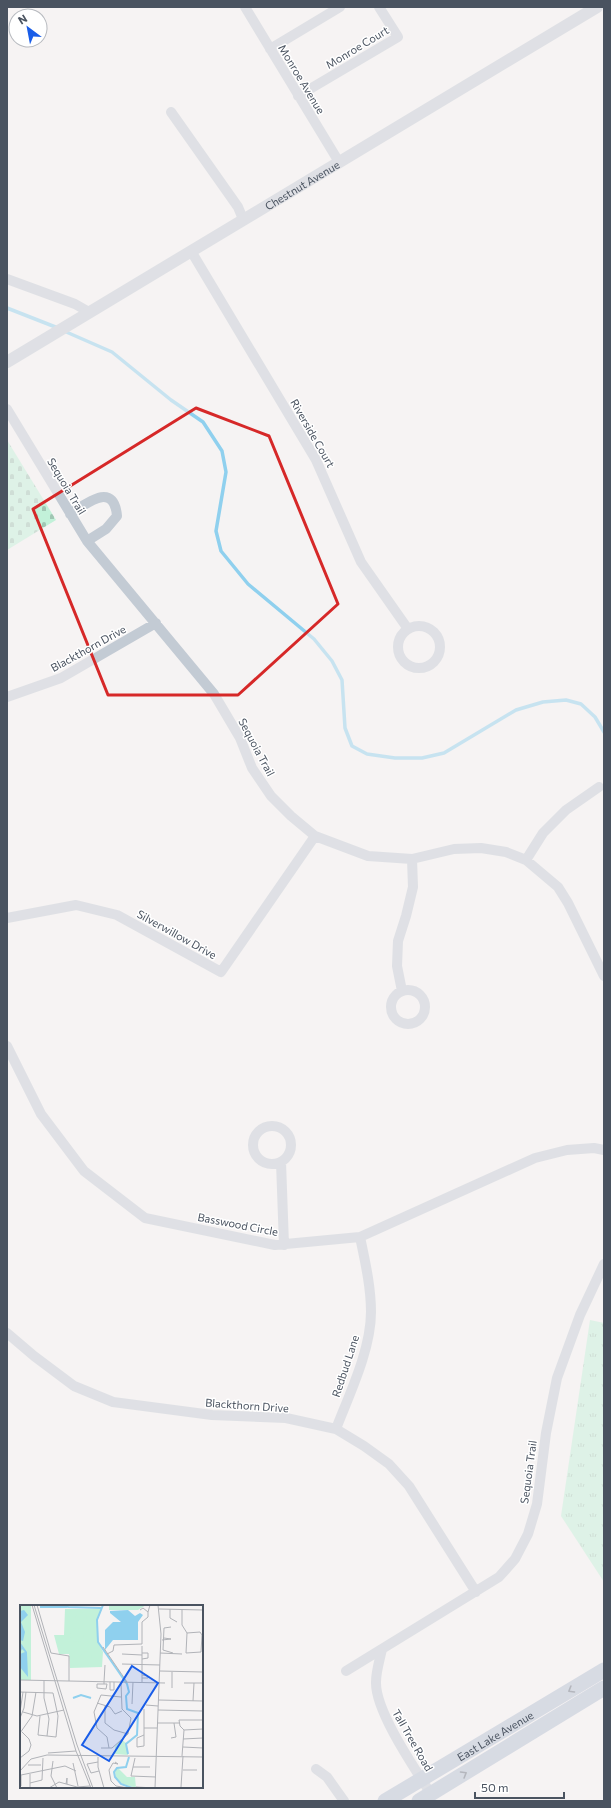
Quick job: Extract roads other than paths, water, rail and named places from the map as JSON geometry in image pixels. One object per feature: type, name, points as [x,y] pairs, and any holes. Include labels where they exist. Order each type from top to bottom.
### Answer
[{"type":"main road","name":"East Lake Avenue","points":[[386,1801],[604,1670]]},
{"type":"main road","name":"East Lake Avenue","points":[[425,1798],[604,1688]]},
{"type":"street","name":"Monroe Avenue","points":[[244,7],[339,162]]},
{"type":"street","points":[[270,49],[340,7]]},
{"type":"street","name":"Monroe Court","points":[[298,96],[398,37],[379,7]]},
{"type":"street","name":"Chestnut Avenue","points":[[7,362],[46,339],[74,320],[597,7]]},
{"type":"street","points":[[171,112],[238,207],[243,219]]},
{"type":"street","name":"Riverside Court","points":[[191,251],[316,460],[361,562],[408,629]]},
{"type":"street","points":[[7,279],[75,304],[89,312]]},
{"type":"street","name":"Sequoia Trail","points":[[7,409],[87,541],[214,694],[240,738],[252,768],[271,796],[315,836],[368,856],[412,859],[454,850],[481,848],[506,852],[526,860],[558,887],[568,903],[604,976]]},
{"type":"street","points":[[70,514],[95,498],[103,496],[113,501],[116,506],[117,516],[106,529],[87,541]]},
{"type":"street","name":"Blackthorn Drive","points":[[7,697],[61,678],[156,623]]},
{"type":"street","points":[[421,627],[428,629],[438,638],[440,645],[439,652],[432,664],[419,668],[406,664],[401,659],[399,653],[399,640],[408,629],[421,627]]},
{"type":"street","points":[[526,860],[543,833],[566,810],[599,787]]},
{"type":"street","name":"Silverwillow Drive","points":[[7,918],[76,905],[117,915],[221,972],[315,836]]},
{"type":"street","points":[[402,991],[397,966],[398,941],[413,887],[412,859]]},
{"type":"street","name":"Basswood Circle","points":[[7,1046],[41,1114],[84,1171],[145,1218],[275,1245],[360,1237],[535,1158],[567,1150],[594,1148],[604,1150]]},
{"type":"street","points":[[281,1162],[284,1245]]},
{"type":"street","name":"Redbud Lane","points":[[336,1429],[359,1368],[369,1333],[371,1313],[366,1267],[360,1237]]},
{"type":"street","name":"Sequoia Trail","points":[[346,1671],[499,1577],[515,1559],[528,1534],[537,1504],[546,1433],[557,1378],[580,1315],[604,1264]]},
{"type":"street","name":"Blackthorn Drive","points":[[7,1333],[34,1356],[74,1386],[113,1402],[212,1415],[286,1418],[336,1429],[364,1446],[389,1464],[409,1486],[476,1592]]},
{"type":"street","name":"Tall Tree Road","points":[[382,1649],[376,1683],[382,1710],[421,1780],[425,1798]]},
{"type":"street","points":[[316,1768],[327,1777],[344,1801]]},
{"type":"waterway","points":[[7,308],[58,328]]},
{"type":"waterway","points":[[64,331],[112,352],[171,400],[203,422],[222,451],[226,472],[216,531],[221,551],[248,584],[314,639],[332,661],[342,680],[345,728],[352,746],[367,754],[395,758],[422,758],[444,753],[516,710],[543,702],[566,700],[581,704],[595,717],[604,732]]}]
